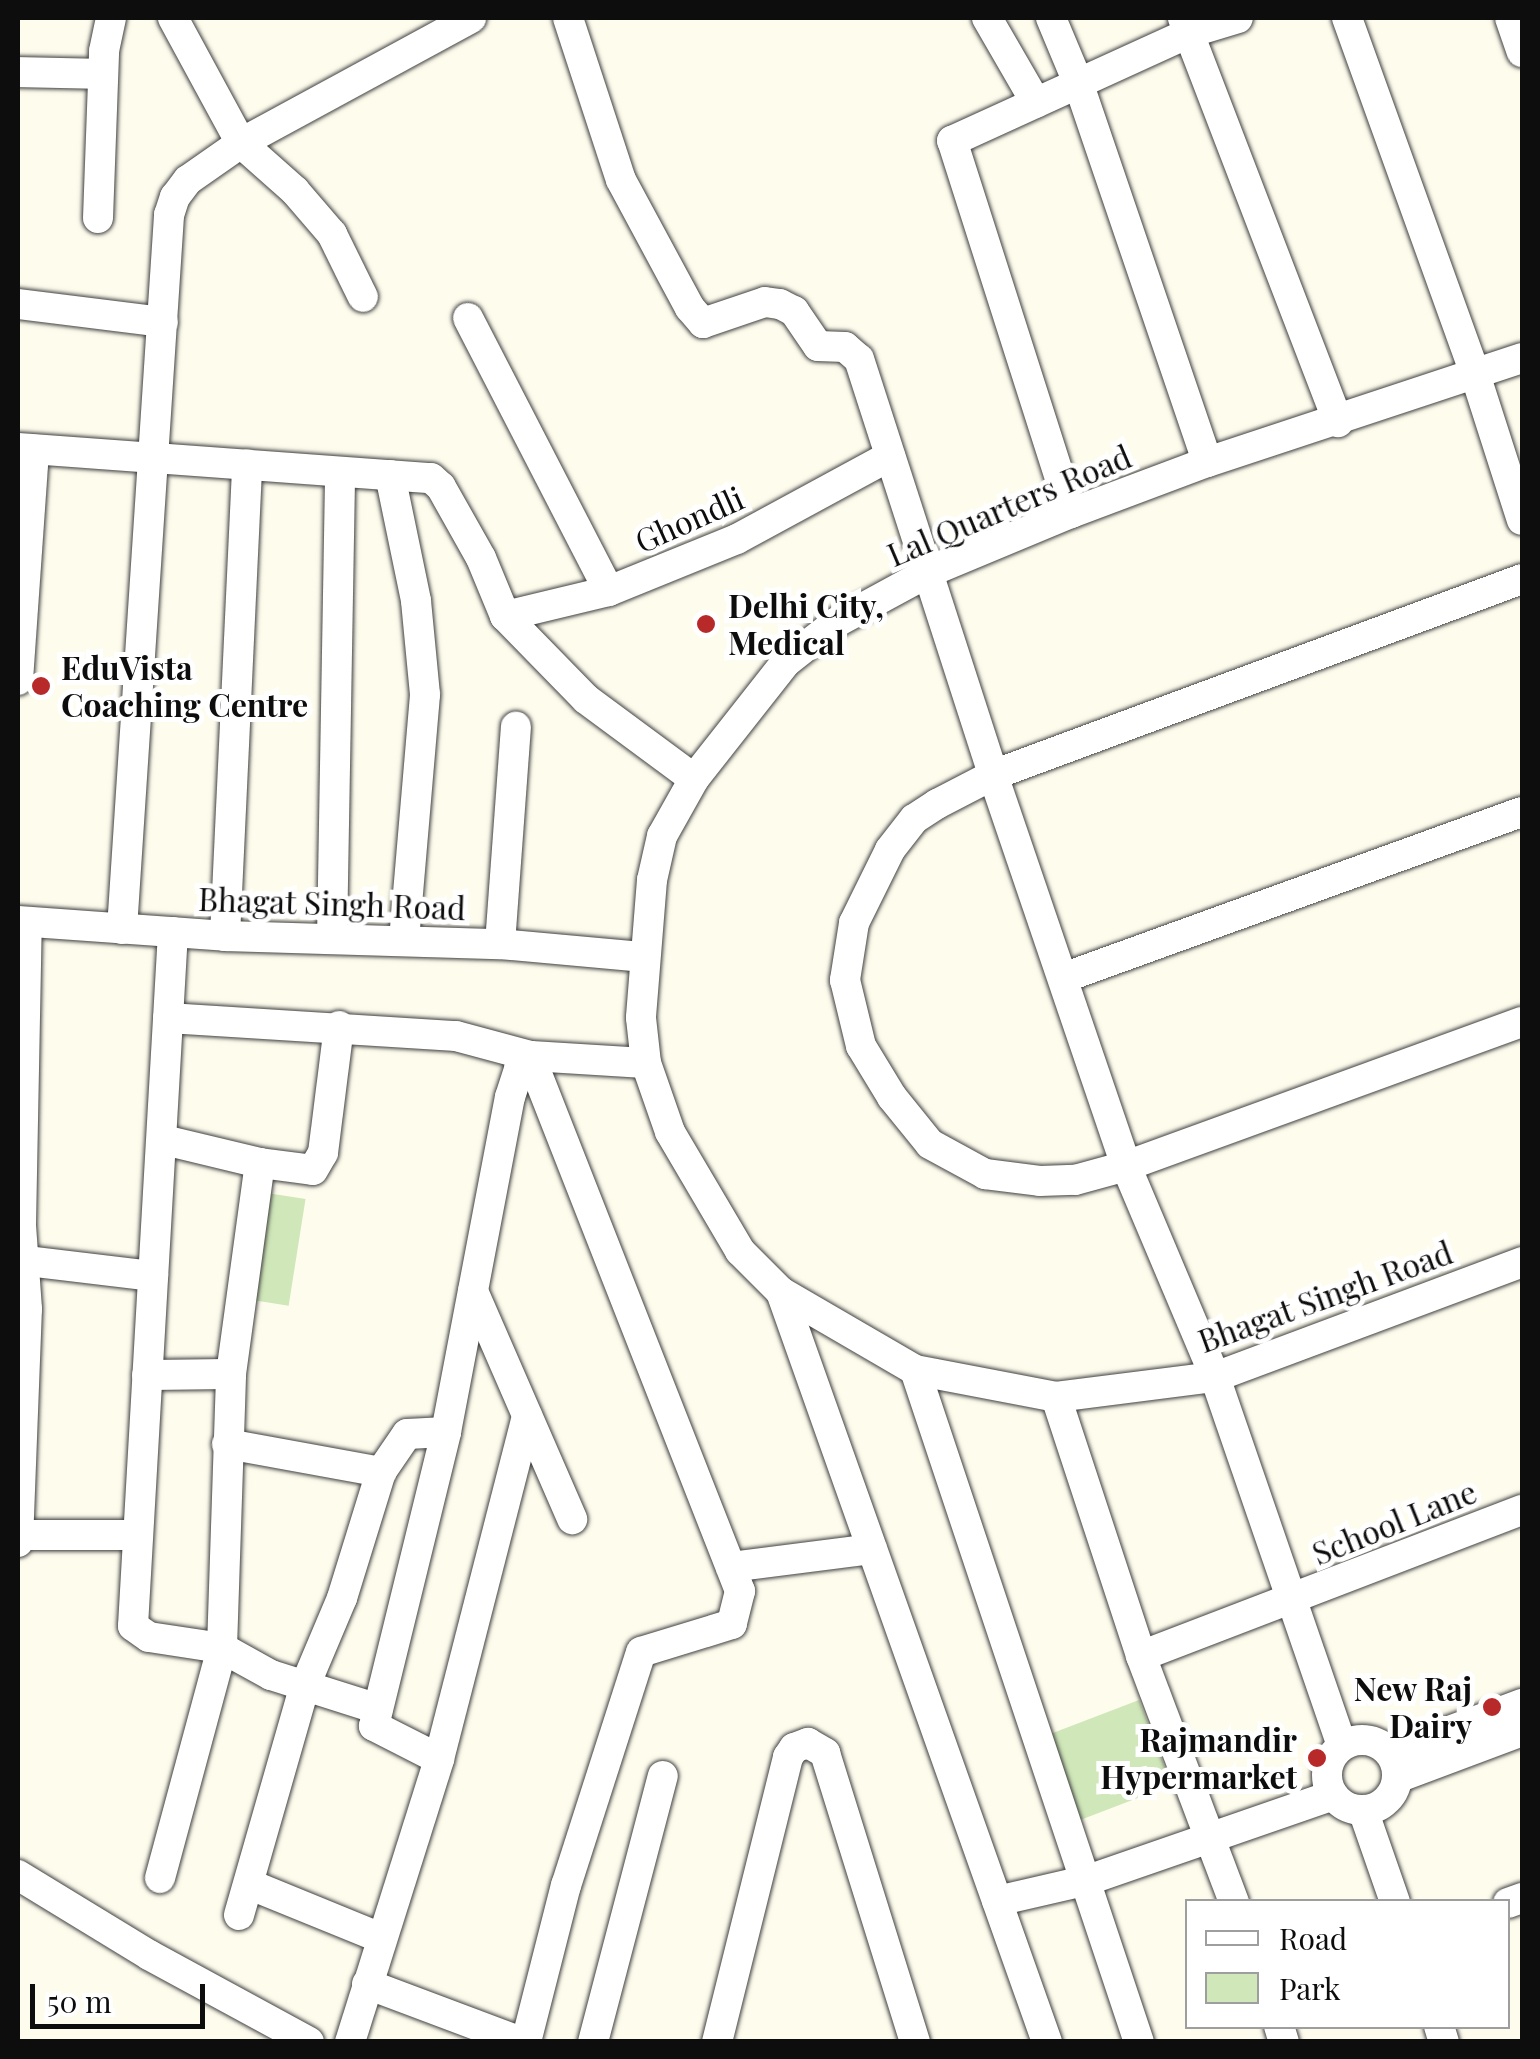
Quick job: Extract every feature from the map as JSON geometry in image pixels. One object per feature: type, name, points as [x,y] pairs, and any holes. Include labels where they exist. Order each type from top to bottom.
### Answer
[{"type":"street","points":[[98,218],[103,74],[111,18]]},
{"type":"street","points":[[173,18],[240,143],[324,224],[360,282],[364,297]]},
{"type":"street","points":[[122,929],[168,214],[188,180],[240,143],[470,18]]},
{"type":"street","points":[[568,18],[621,180],[690,308],[703,323],[765,302],[780,304],[794,311],[818,346],[845,348],[859,359],[993,775],[1126,1166],[1215,1377],[1342,1745]]},
{"type":"street","points":[[987,18],[1036,103]]},
{"type":"street","points":[[1051,18],[1078,85],[1207,462]]},
{"type":"street","points":[[1070,513],[952,149],[958,136],[1078,85],[1186,26],[1238,18]]},
{"type":"street","points":[[1348,18],[1476,377],[1522,520]]},
{"type":"street","points":[[1510,18],[1522,52]]},
{"type":"street","points":[[1186,26],[1338,422]]},
{"type":"street","points":[[18,72],[103,74]]},
{"type":"street","points":[[18,304],[163,322]]},
{"type":"street","points":[[468,318],[610,591]]},
{"type":"street","name":"Lal Quarters Road","points":[[646,1063],[641,1018],[644,958],[652,880],[662,836],[694,780],[786,662],[837,622],[930,572],[1070,513],[1207,462],[1476,377],[1522,358]]},
{"type":"street","points":[[18,680],[26,449],[431,478],[441,486],[481,558],[505,616],[586,699],[694,780]]},
{"type":"street","name":"Ghondli","points":[[505,616],[610,591],[737,539],[890,456]]},
{"type":"street","points":[[226,936],[247,465]]},
{"type":"street","points":[[332,938],[340,473]]},
{"type":"street","points":[[390,474],[416,601],[425,695],[404,940]]},
{"type":"street","points":[[1522,578],[993,775],[914,819],[890,850],[854,923],[845,980],[861,1046],[892,1097],[930,1144],[985,1174],[1074,1180],[1126,1166],[1522,1022]]},
{"type":"street","points":[[500,944],[516,727]]},
{"type":"street","points":[[1063,978],[1522,812]]},
{"type":"street","points":[[22,922],[21,1261],[27,1309],[18,1538],[138,1535]]},
{"type":"street","name":"Bhagat Singh Road","points":[[22,922],[226,936],[500,944],[644,958]]},
{"type":"street","points":[[173,932],[133,1626],[149,1638],[222,1648],[304,1688],[378,1708]]},
{"type":"street","points":[[168,1018],[456,1036],[530,1056],[646,1063]]},
{"type":"street","points":[[164,1140],[305,1172],[319,1163],[338,1026]]},
{"type":"street","points":[[439,1758],[374,1726],[446,1432],[510,1097],[519,1068],[530,1056]]},
{"type":"street","points":[[367,1984],[523,2042],[566,1885],[641,1652],[732,1624],[740,1591],[530,1056]]},
{"type":"street","name":"Bhagat Singh Road","points":[[646,1063],[670,1132],[740,1251],[781,1292],[915,1370],[1056,1397],[1215,1377],[1522,1262]]},
{"type":"street","points":[[160,1878],[222,1648],[230,1374],[260,1163]]},
{"type":"street","points":[[21,1261],[153,1276]]},
{"type":"street","points":[[473,1291],[572,1519]]},
{"type":"street","points":[[781,1292],[1047,2042]]},
{"type":"street","points":[[915,1370],[1140,2042]]},
{"type":"street","points":[[147,1375],[230,1374]]},
{"type":"street","points":[[1056,1397],[1140,1656],[1233,1899]]},
{"type":"street","points":[[350,2042],[439,1758],[527,1416]]},
{"type":"street","points":[[239,1915],[251,1884],[304,1688],[342,1598],[382,1472],[407,1434],[446,1432]]},
{"type":"street","points":[[227,1444],[382,1472]]},
{"type":"street","name":"School Lane","points":[[1140,1656],[1522,1510]]},
{"type":"street","points":[[730,1567],[872,1549]]},
{"type":"street","points":[[1394,1766],[1522,1704]]},
{"type":"street","points":[[1394,1766],[1522,1731]]},
{"type":"street","points":[[1362,1739],[1394,1766],[1385,1802],[1363,1810],[1341,1804],[1333,1796],[1326,1774],[1334,1753],[1342,1745],[1362,1739]]},
{"type":"street","points":[[717,2042],[788,1756],[794,1748],[808,1743],[824,1753],[915,2042]]},
{"type":"street","points":[[593,2042],[663,1776]]},
{"type":"street","points":[[997,1901],[1088,1880],[1333,1796]]},
{"type":"street","points":[[1363,1810],[1394,1899]]},
{"type":"street","points":[[18,1875],[149,1954],[308,2042]]},
{"type":"street","points":[[251,1884],[381,1938]]},
{"type":"green space","points":[[267,1193],[306,1199],[289,1306],[250,1300]]},
{"type":"green space","points":[[1139,1700],[1172,1785],[1072,1823],[1039,1738]]},
{"type":"place","name":"Delhi City, Medical","points":[[706,624]]},
{"type":"place","name":"EduVista Coaching Centre","points":[[41,686]]},
{"type":"place","name":"New Raj Dairy","points":[[1492,1707]]},
{"type":"place","name":"Rajmandir Hypermarket","points":[[1317,1758]]}]
